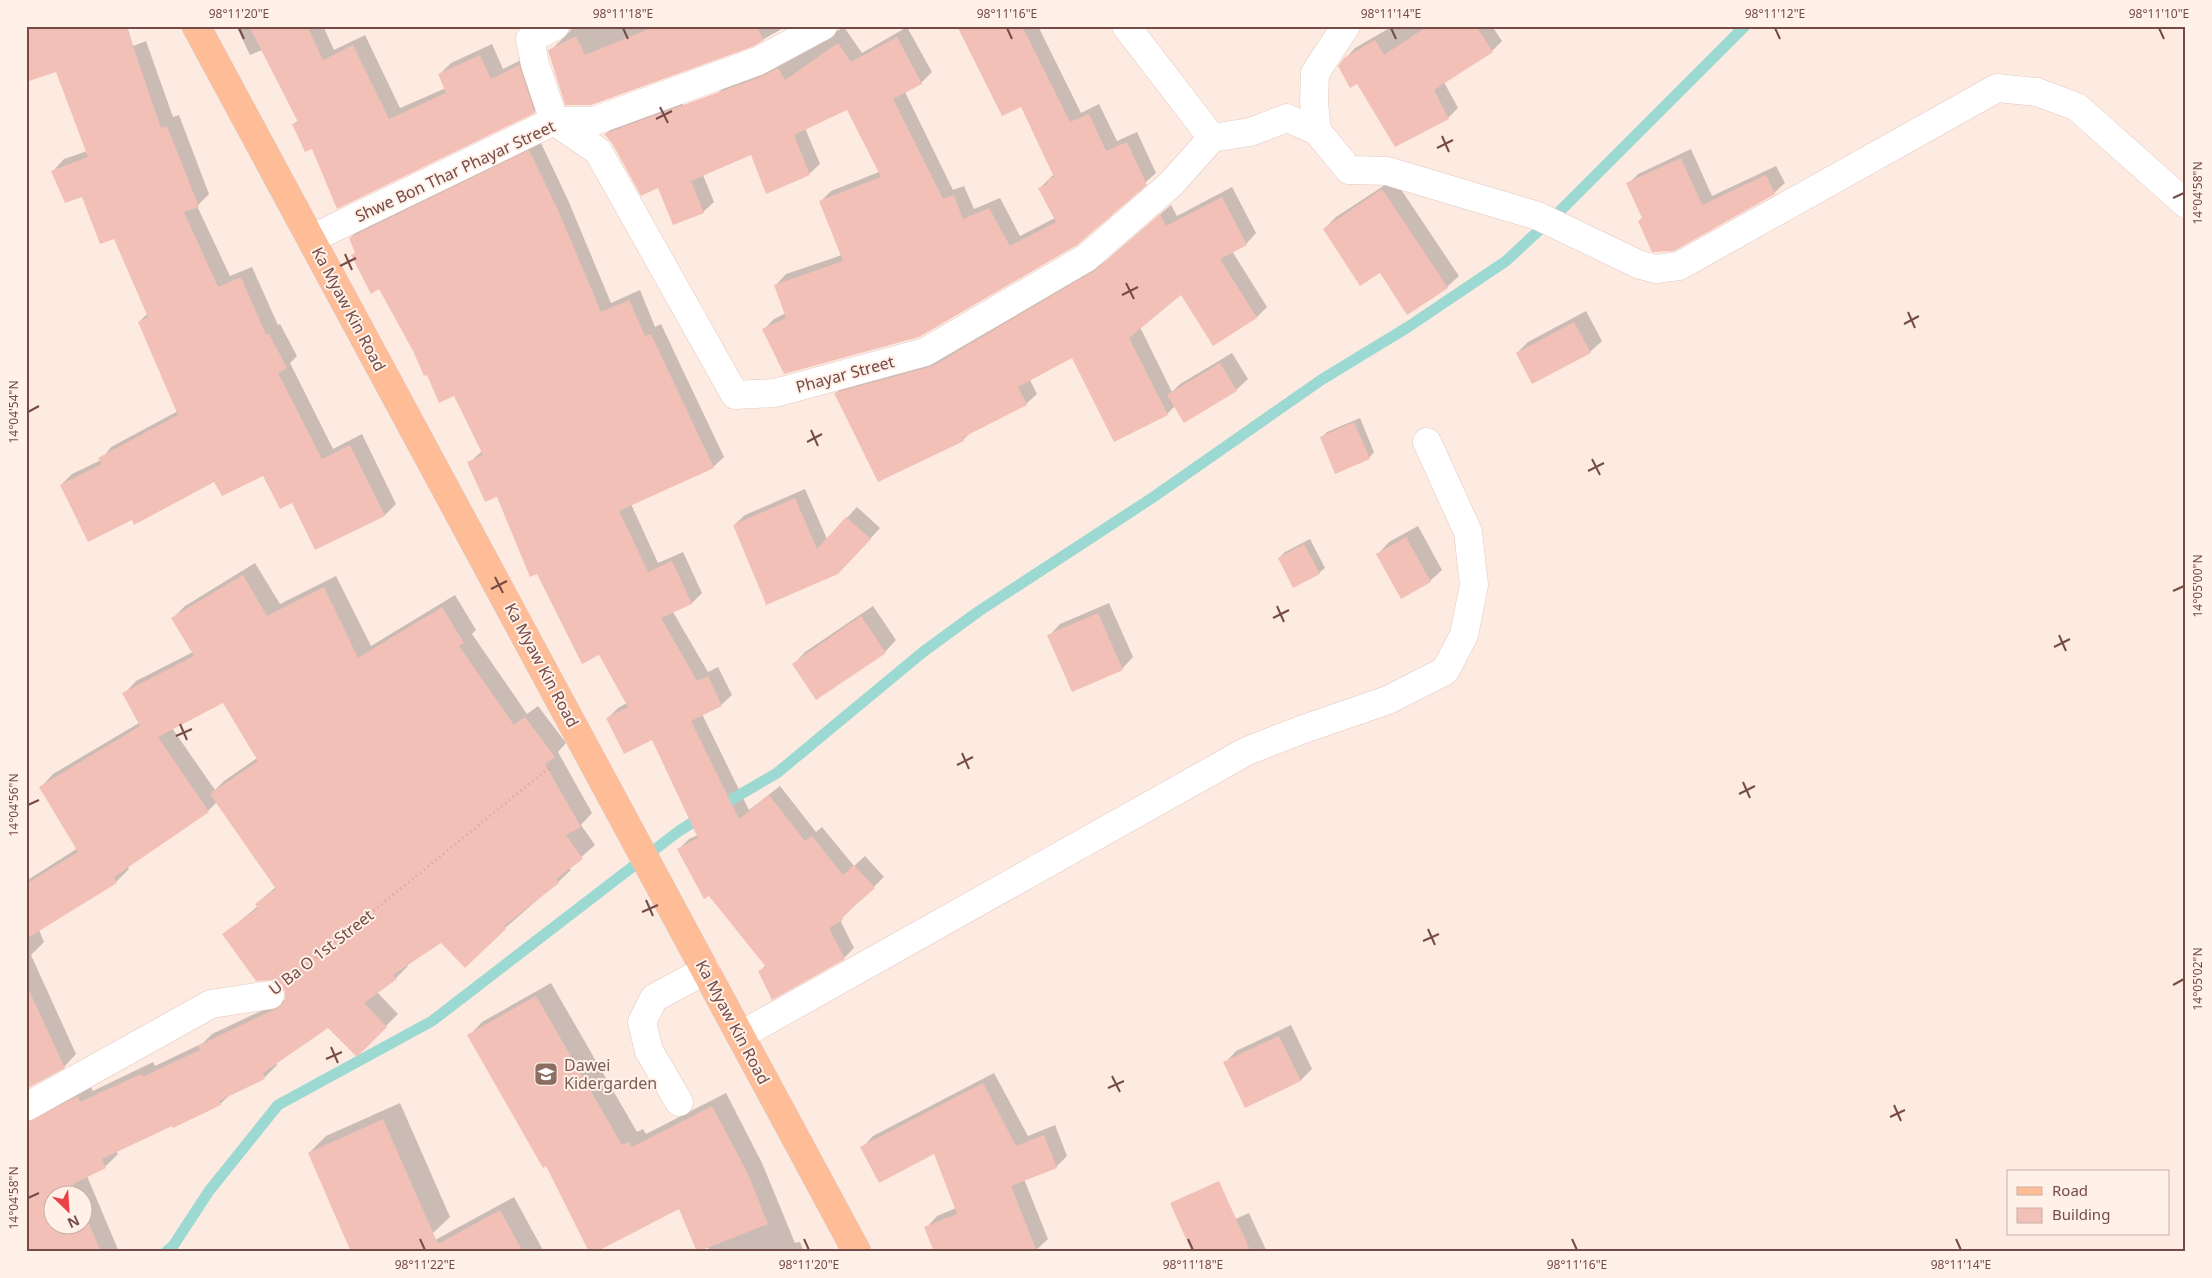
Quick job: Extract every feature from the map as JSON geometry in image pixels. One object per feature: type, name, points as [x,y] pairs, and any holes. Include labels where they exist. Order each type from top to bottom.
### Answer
[{"type":"main road","name":"Ka Myaw Kin Road","points":[[196,26],[857,1252]]},
{"type":"street","points":[[554,122],[535,64],[530,38],[555,26]]},
{"type":"street","name":"Shwe Bon Thar Phayar Street","points":[[311,239],[554,122],[594,121],[758,61],[823,26]]},
{"type":"street","points":[[1126,26],[1212,138],[1250,132],[1287,118],[1317,131],[1349,170],[1387,171],[1540,217],[1640,265],[1656,269],[1679,266],[1997,88],[2037,92],[2077,107],[2186,204]]},
{"type":"street","points":[[1317,131],[1314,102],[1315,73],[1346,26]]},
{"type":"street","name":"Phayar Street","points":[[554,122],[598,151],[735,395],[775,393],[925,352],[1086,258],[1171,184],[1212,138]]},
{"type":"street","points":[[741,1035],[1247,751],[1300,730],[1388,700],[1445,671],[1464,635],[1474,585],[1468,532],[1427,442]]},
{"type":"street","points":[[679,1102],[649,1051],[642,1022],[654,998],[706,970]]},
{"type":"street","name":"U Ba O 1st Street","points":[[26,1106],[211,1004],[270,995]]},
{"type":"path","name":"U Ba O 1st Street","points":[[270,995],[583,741]]},
{"type":"building","points":[[26,26],[126,26],[161,128],[167,126],[199,207],[184,212],[218,287],[241,277],[266,335],[269,334],[287,368],[278,373],[322,459],[350,445],[385,516],[315,550],[292,503],[280,509],[263,476],[222,496],[214,482],[134,525],[132,520],[88,542],[60,485],[102,464],[98,458],[178,415],[138,322],[148,317],[114,239],[100,244],[82,197],[65,203],[51,171],[88,157],[56,72],[26,82]]},
{"type":"building","points":[[249,26],[307,26],[323,60],[353,45],[389,119],[446,93],[438,74],[480,55],[491,79],[519,65],[535,113],[337,209],[312,149],[305,152],[292,124],[298,122]]},
{"type":"building","points":[[656,26],[756,26],[764,40],[752,47],[591,105],[565,105],[548,50],[576,36],[585,55]]},
{"type":"building","points":[[957,26],[1022,26],[1070,122],[1089,114],[1106,151],[1127,142],[1147,185],[1077,245],[919,337],[784,374],[762,329],[786,318],[774,285],[843,261],[819,201],[881,177],[847,110],[794,135],[810,175],[766,194],[751,155],[691,181],[704,213],[673,225],[658,188],[641,196],[612,143],[604,134],[763,76],[778,68],[785,80],[838,43],[851,62],[897,37],[922,84],[893,99],[943,199],[954,195],[963,219],[989,208],[1010,246],[1056,222],[1038,188],[1048,184],[1046,181],[1054,177],[1021,107],[1002,116]]},
{"type":"building","points":[[1428,26],[1476,26],[1493,52],[1434,90],[1449,119],[1395,147],[1357,84],[1350,88],[1338,66],[1344,58],[1375,40],[1384,55]]},
{"type":"building","points":[[529,150],[558,210],[601,312],[629,300],[645,336],[651,334],[714,468],[619,511],[648,572],[672,561],[692,604],[661,618],[697,681],[708,676],[722,706],[691,721],[739,819],[769,795],[805,841],[812,836],[843,875],[854,865],[875,888],[842,917],[843,920],[829,928],[845,959],[772,1000],[758,971],[766,967],[709,896],[704,899],[677,849],[698,838],[652,740],[624,754],[606,718],[628,707],[599,655],[582,664],[537,574],[530,577],[497,497],[485,502],[467,462],[483,455],[454,396],[439,403],[427,375],[424,376],[413,351],[379,289],[371,294],[351,255],[355,253],[349,238]]},
{"type":"building","points":[[1681,158],[1702,205],[1766,175],[1775,194],[1674,251],[1652,252],[1638,221],[1642,218],[1626,183]]},
{"type":"building","points":[[1382,189],[1448,288],[1407,315],[1380,273],[1360,286],[1323,229]]},
{"type":"building","points":[[1222,197],[1247,245],[1220,259],[1257,318],[1213,346],[1181,295],[1129,338],[1168,415],[1114,442],[1072,358],[1018,387],[1027,405],[962,438],[964,441],[878,482],[834,393],[933,366],[1094,271],[1160,214],[1166,226]]},
{"type":"building","points":[[1574,322],[1591,353],[1532,384],[1516,353]]},
{"type":"building","points":[[1220,363],[1237,391],[1184,423],[1167,395]]},
{"type":"building","points":[[1354,422],[1370,459],[1335,474],[1320,437]]},
{"type":"building","points":[[795,498],[817,549],[846,517],[871,539],[838,574],[764,606],[766,604],[733,525]]},
{"type":"building","points":[[1406,537],[1431,582],[1401,599],[1376,554]]},
{"type":"building","points":[[1304,544],[1320,574],[1293,588],[1278,558]]},
{"type":"building","points":[[243,575],[267,616],[324,587],[358,658],[442,607],[464,643],[459,646],[514,725],[525,717],[555,757],[545,764],[581,827],[566,835],[583,859],[556,879],[559,883],[504,926],[506,929],[465,968],[441,943],[393,975],[397,979],[364,1003],[387,1027],[357,1057],[328,1028],[263,1073],[265,1079],[219,1101],[221,1105],[102,1159],[106,1168],[73,1184],[74,1186],[42,1186],[42,1236],[92,1236],[92,1231],[101,1252],[26,1252],[26,1123],[78,1096],[80,1102],[141,1074],[142,1077],[200,1050],[198,1046],[279,1007],[285,1000],[285,992],[282,985],[275,980],[256,981],[222,934],[258,908],[255,904],[276,889],[210,794],[258,761],[223,703],[158,737],[209,812],[114,877],[117,883],[26,939],[26,884],[78,852],[39,787],[140,726],[122,693],[194,656],[171,618]]},
{"type":"building","points":[[1098,613],[1123,670],[1072,692],[1047,635]]},
{"type":"building","points":[[861,616],[886,653],[816,700],[792,664]]},
{"type":"building","points":[[26,984],[65,1068],[26,1089]]},
{"type":"building","points":[[536,996],[622,1145],[629,1142],[632,1147],[712,1106],[748,1174],[768,1224],[697,1252],[679,1209],[596,1252],[589,1252],[546,1166],[543,1168],[467,1035]]},
{"type":"building","points":[[1279,1036],[1301,1081],[1245,1108],[1223,1062]]},
{"type":"building","points":[[983,1083],[1016,1146],[1044,1135],[1057,1168],[1011,1186],[1037,1252],[934,1252],[924,1227],[957,1214],[934,1154],[879,1183],[860,1147]]},
{"type":"building","points":[[383,1119],[438,1244],[500,1210],[523,1252],[351,1252],[308,1153]]},
{"type":"building","points":[[1219,1181],[1251,1252],[1192,1252],[1170,1203]]},
{"type":"waterway","points":[[717,808],[777,773],[923,652],[979,611],[1152,498],[1321,380],[1408,327],[1506,261],[1559,212],[1745,26]]},
{"type":"waterway","points":[[166,1252],[173,1246],[209,1191],[278,1105],[432,1021],[679,831],[703,816]]},
{"type":"place","name":"Dawei Kidergarden","points":[[546,1074]]}]
